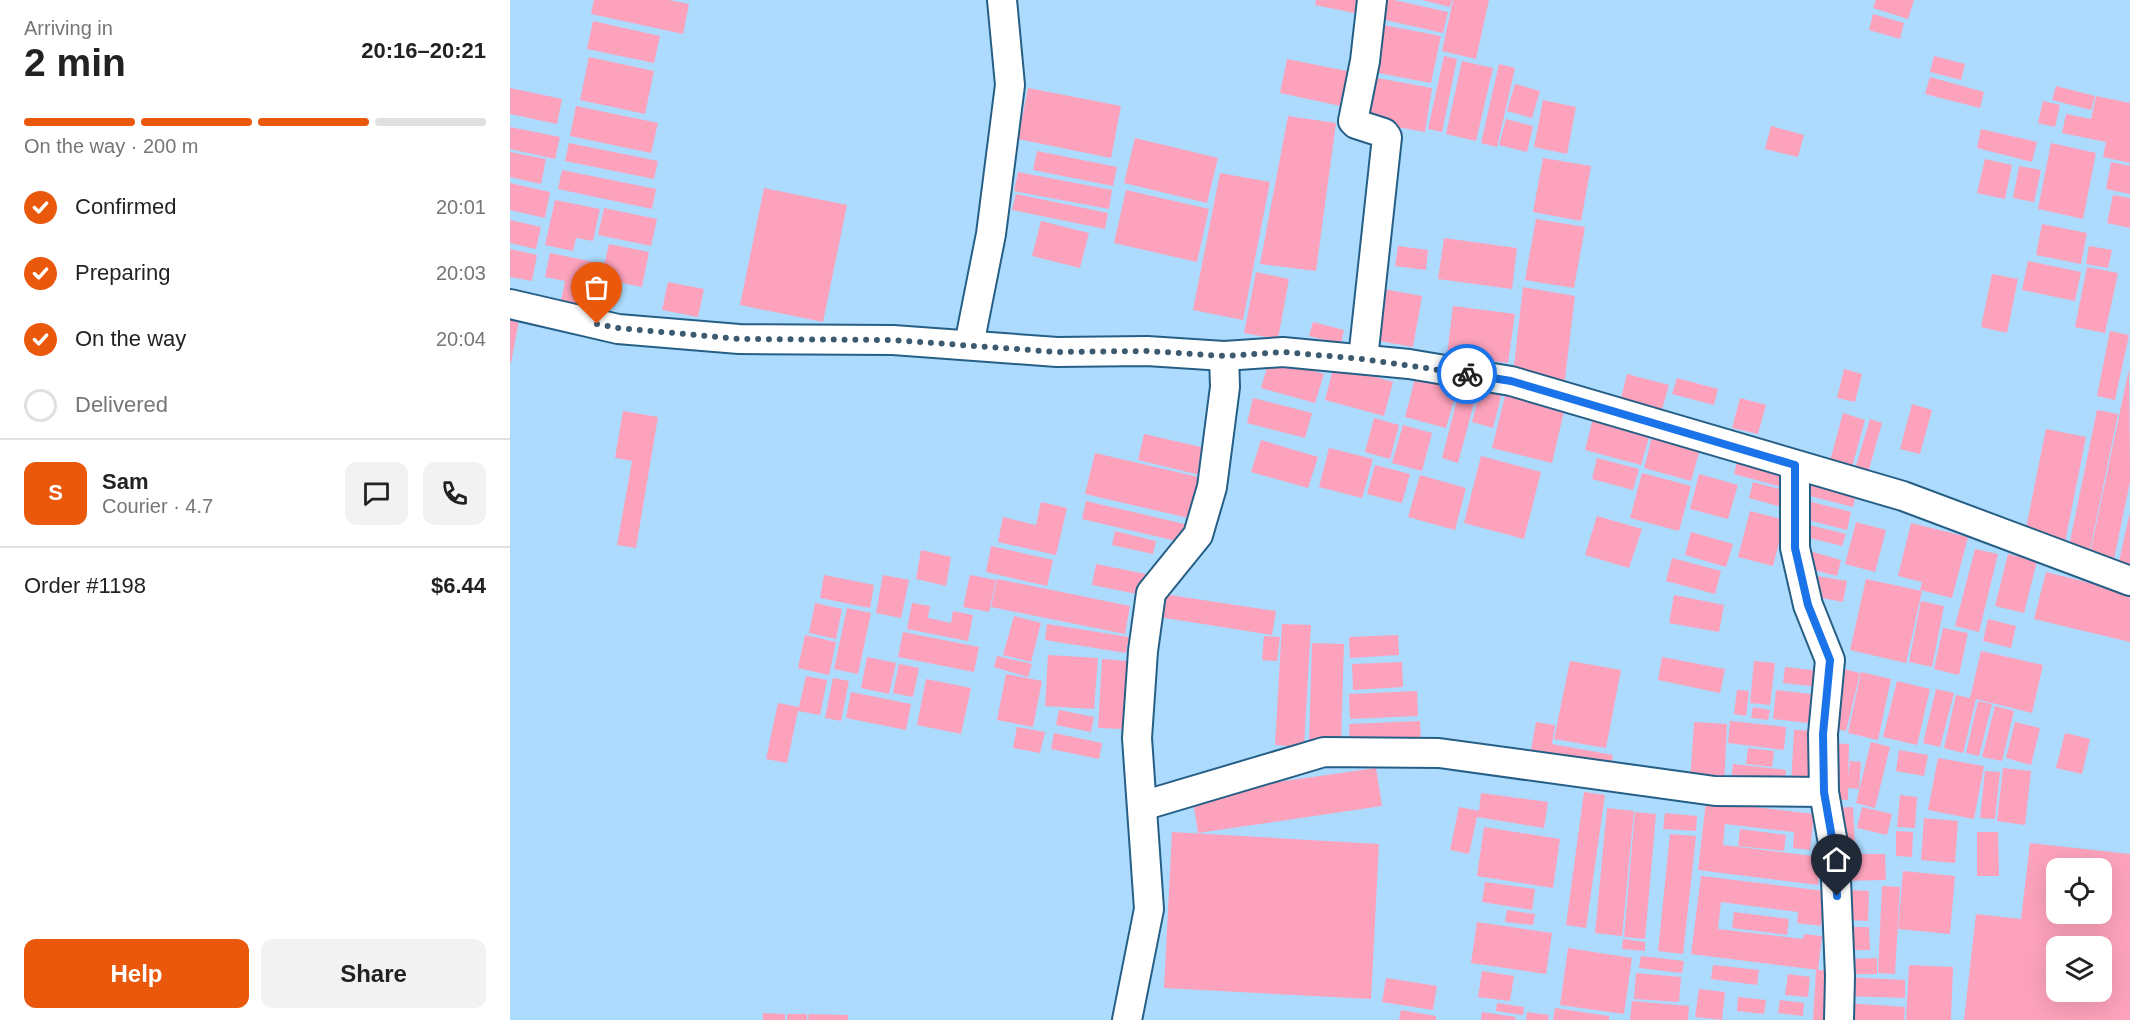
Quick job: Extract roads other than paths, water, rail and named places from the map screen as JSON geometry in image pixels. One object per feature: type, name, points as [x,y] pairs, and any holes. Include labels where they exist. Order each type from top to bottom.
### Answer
[{"type":"street","points":[[969,345],[992,234],[1010,85],[1002,0]]},
{"type":"street","points":[[1363,359],[1387,136],[1353,121],[1365,61],[1372,0]]},
{"type":"street","points":[[510,304],[618,328],[662,333],[740,339],[893,340],[1057,352],[1147,351],[1224,356],[1283,352],[1363,359],[1511,381],[1903,496],[2130,581]]},
{"type":"street","points":[[1127,1020],[1149,909],[1137,738],[1143,651],[1151,593],[1198,535],[1212,487],[1225,387],[1224,356]]},
{"type":"street","points":[[1795,465],[1795,548],[1808,605],[1830,660],[1823,734],[1824,792],[1835,855],[1840,976],[1839,1020]]},
{"type":"street","points":[[1142,806],[1324,752],[1439,753],[1715,791],[1824,792]]}]
